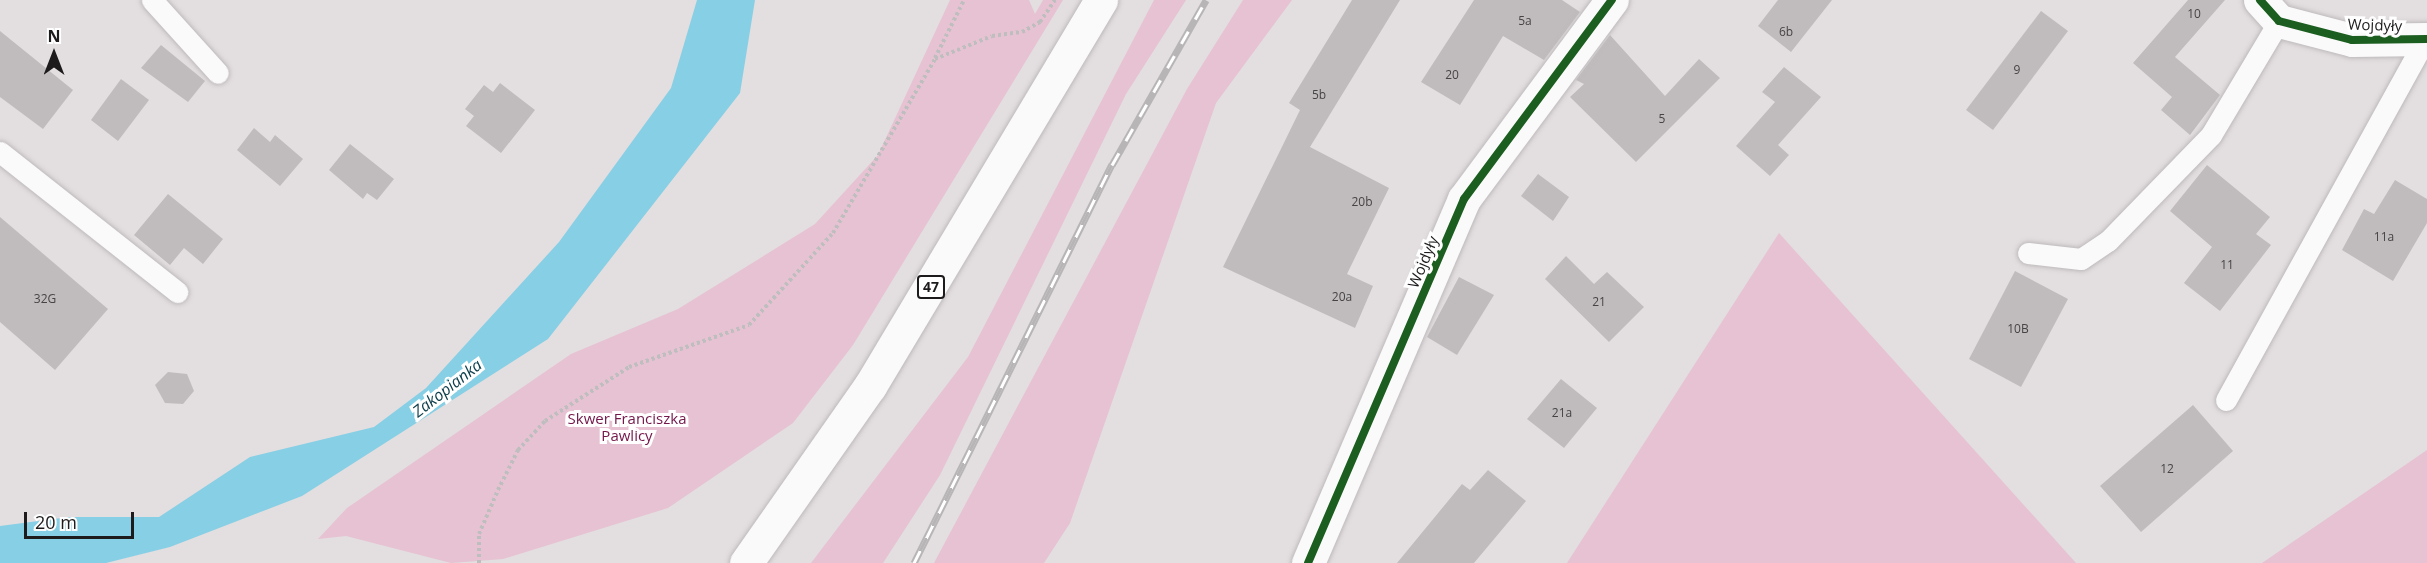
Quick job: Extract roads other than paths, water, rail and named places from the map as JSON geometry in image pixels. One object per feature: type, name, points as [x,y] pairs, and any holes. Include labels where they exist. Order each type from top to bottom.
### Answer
[{"type":"street","name":"47","points":[[746,563],[870,386],[1101,0]]},
{"type":"street","name":"Wojdyły","points":[[1308,563],[1464,198],[1612,0]]},
{"type":"street","name":"Wojdyły","points":[[2270,10],[2352,40],[2426,39]]},
{"type":"lane","points":[[152,0],[218,73]]},
{"type":"lane","points":[[2028,253],[2081,260],[2108,241],[2211,135],[2270,10]]},
{"type":"lane","points":[[2226,400],[2426,39]]},
{"type":"lane","points":[[0,152],[177,292]]},
{"type":"water","name":"Zakopianka","points":[[697,0],[755,0],[740,93],[548,339],[302,496],[170,547],[106,563],[0,563],[0,526],[69,517],[159,517],[250,457],[374,427],[426,388],[559,242],[671,88]]},
{"type":"railway","points":[[914,563],[1112,165],[1206,0]]},
{"type":"park label","name":"Skwer Franciszka Pawlicy","points":[[627,426]]}]
